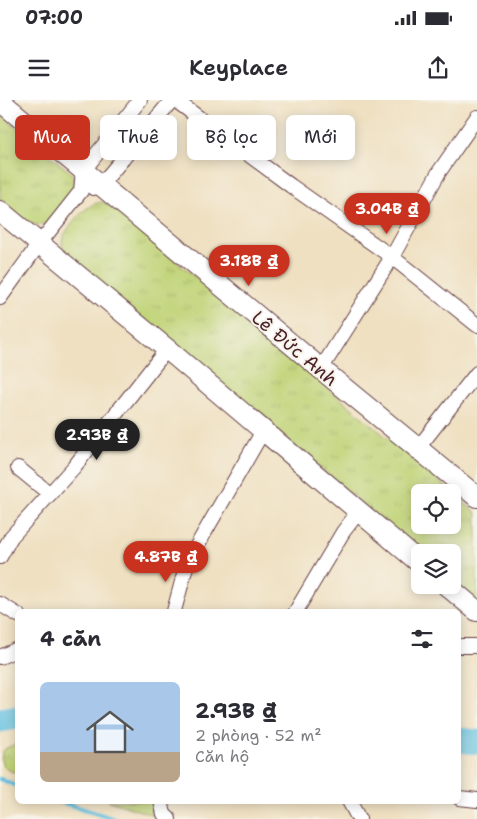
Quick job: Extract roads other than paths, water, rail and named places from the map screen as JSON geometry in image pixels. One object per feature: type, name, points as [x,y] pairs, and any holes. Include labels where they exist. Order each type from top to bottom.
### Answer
[{"type":"street","points":[[0,298],[81,191],[83,171],[140,100]]},
{"type":"street","points":[[81,191],[100,186],[173,100],[392,257],[477,324]]},
{"type":"street","name":"Lê Đức Anh","points":[[0,102],[477,497]]},
{"type":"street","points":[[321,369],[392,257],[439,172],[477,117]]},
{"type":"street","points":[[0,211],[411,555]]},
{"type":"street","points":[[0,557],[11,537],[74,467],[167,350]]},
{"type":"street","points":[[418,448],[477,373]]},
{"type":"street","points":[[175,609],[187,563],[263,431]]},
{"type":"street","points":[[18,468],[50,494]]},
{"type":"street","points":[[297,609],[343,532],[359,511]]},
{"type":"street","points":[[457,594],[477,611]]},
{"type":"street","points":[[0,604],[15,613]]},
{"type":"street","points":[[461,646],[477,646]]},
{"type":"street","points":[[0,657],[15,650]]},
{"type":"street","points":[[461,798],[477,800]]},
{"type":"street","points":[[162,804],[164,814],[168,819]]},
{"type":"street","points":[[350,804],[358,819]]},
{"type":"waterway","points":[[0,720],[15,718]]},
{"type":"waterway","points":[[461,740],[477,742]]},
{"type":"waterway","points":[[0,779],[15,785]]},
{"type":"waterway","points":[[67,804],[114,819]]}]
